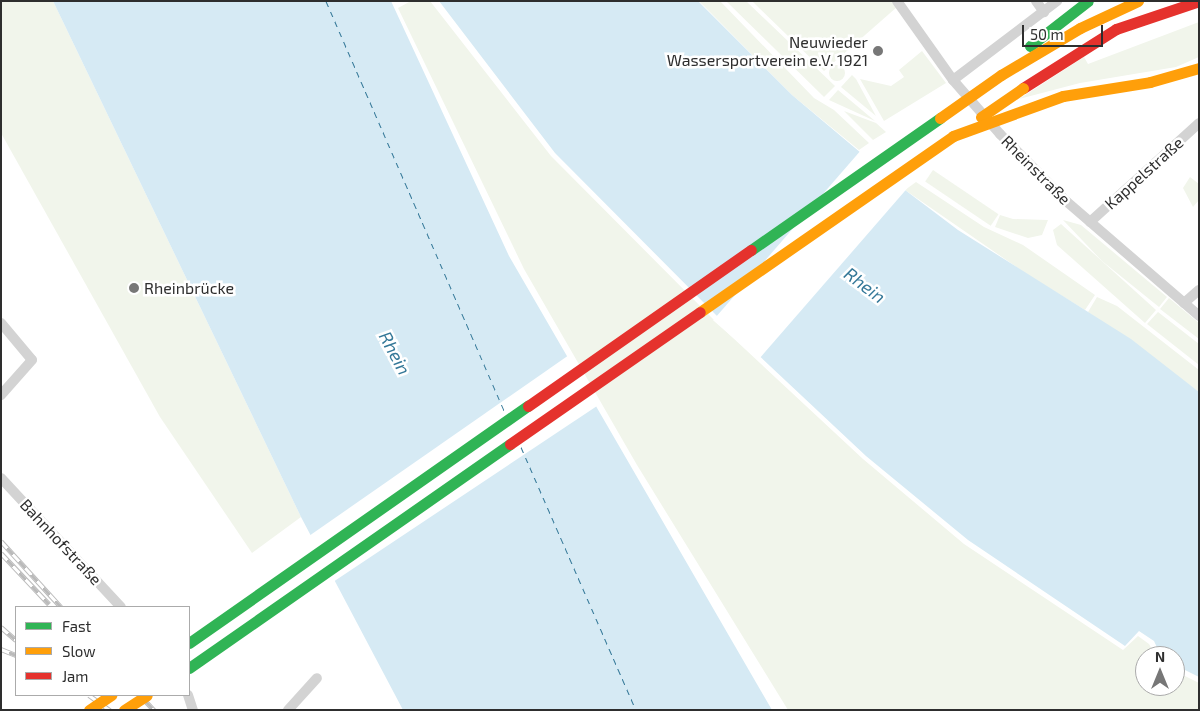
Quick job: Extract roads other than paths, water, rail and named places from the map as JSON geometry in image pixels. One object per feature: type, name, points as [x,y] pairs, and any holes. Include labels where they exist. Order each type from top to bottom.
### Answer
[{"type":"highway","points":[[1001,75],[1029,46],[1088,1]]},
{"type":"highway","points":[[190,642],[1001,75],[1080,28],[1138,1]]},
{"type":"highway","points":[[190,667],[953,136],[1116,29],[1199,1]]},
{"type":"highway","points":[[953,136],[1046,101],[1159,80],[1199,68]]},
{"type":"highway","points":[[89,710],[110,696]]},
{"type":"highway","points":[[124,710],[145,696]]},
{"type":"street","name":"Rheinstraße","points":[[898,1],[954,80],[1012,146],[1090,222],[1199,316]]},
{"type":"street","points":[[1036,1],[1044,12]]},
{"type":"street","points":[[954,80],[1057,1]]},
{"type":"street","name":"Kappelstraße","points":[[1090,222],[1199,123]]},
{"type":"street","points":[[1184,304],[1199,290]]},
{"type":"street","points":[[1,323],[32,360],[1,395]]},
{"type":"street","name":"Bahnhofstraße","points":[[1,478],[120,606]]},
{"type":"street","points":[[288,710],[317,678]]},
{"type":"street","points":[[188,696],[193,710]]},
{"type":"water","name":"Rhein","points":[[53,1],[391,1],[509,256],[772,710],[403,710],[301,517]]},
{"type":"water","name":"Rhein","points":[[439,1],[698,1],[792,95],[905,190],[958,230],[1131,339],[1199,392],[1199,677],[1185,670],[1185,646],[1156,646],[1154,641],[1139,631],[1125,646],[968,540],[866,456],[721,320],[555,153]]},
{"type":"railway","points":[[1,541],[60,606]]},
{"type":"railway","points":[[1,553],[49,604]]},
{"type":"railway","points":[[1,627],[15,639]]},
{"type":"railway","points":[[1,649],[15,655]]},
{"type":"railway","points":[[90,696],[110,710]]},
{"type":"railway","points":[[141,696],[154,710]]},
{"type":"place","name":"Neuwieder Wassersportverein e.V. 1921","points":[[878,51]]},
{"type":"place","name":"Rheinbrücke","points":[[134,288]]}]
